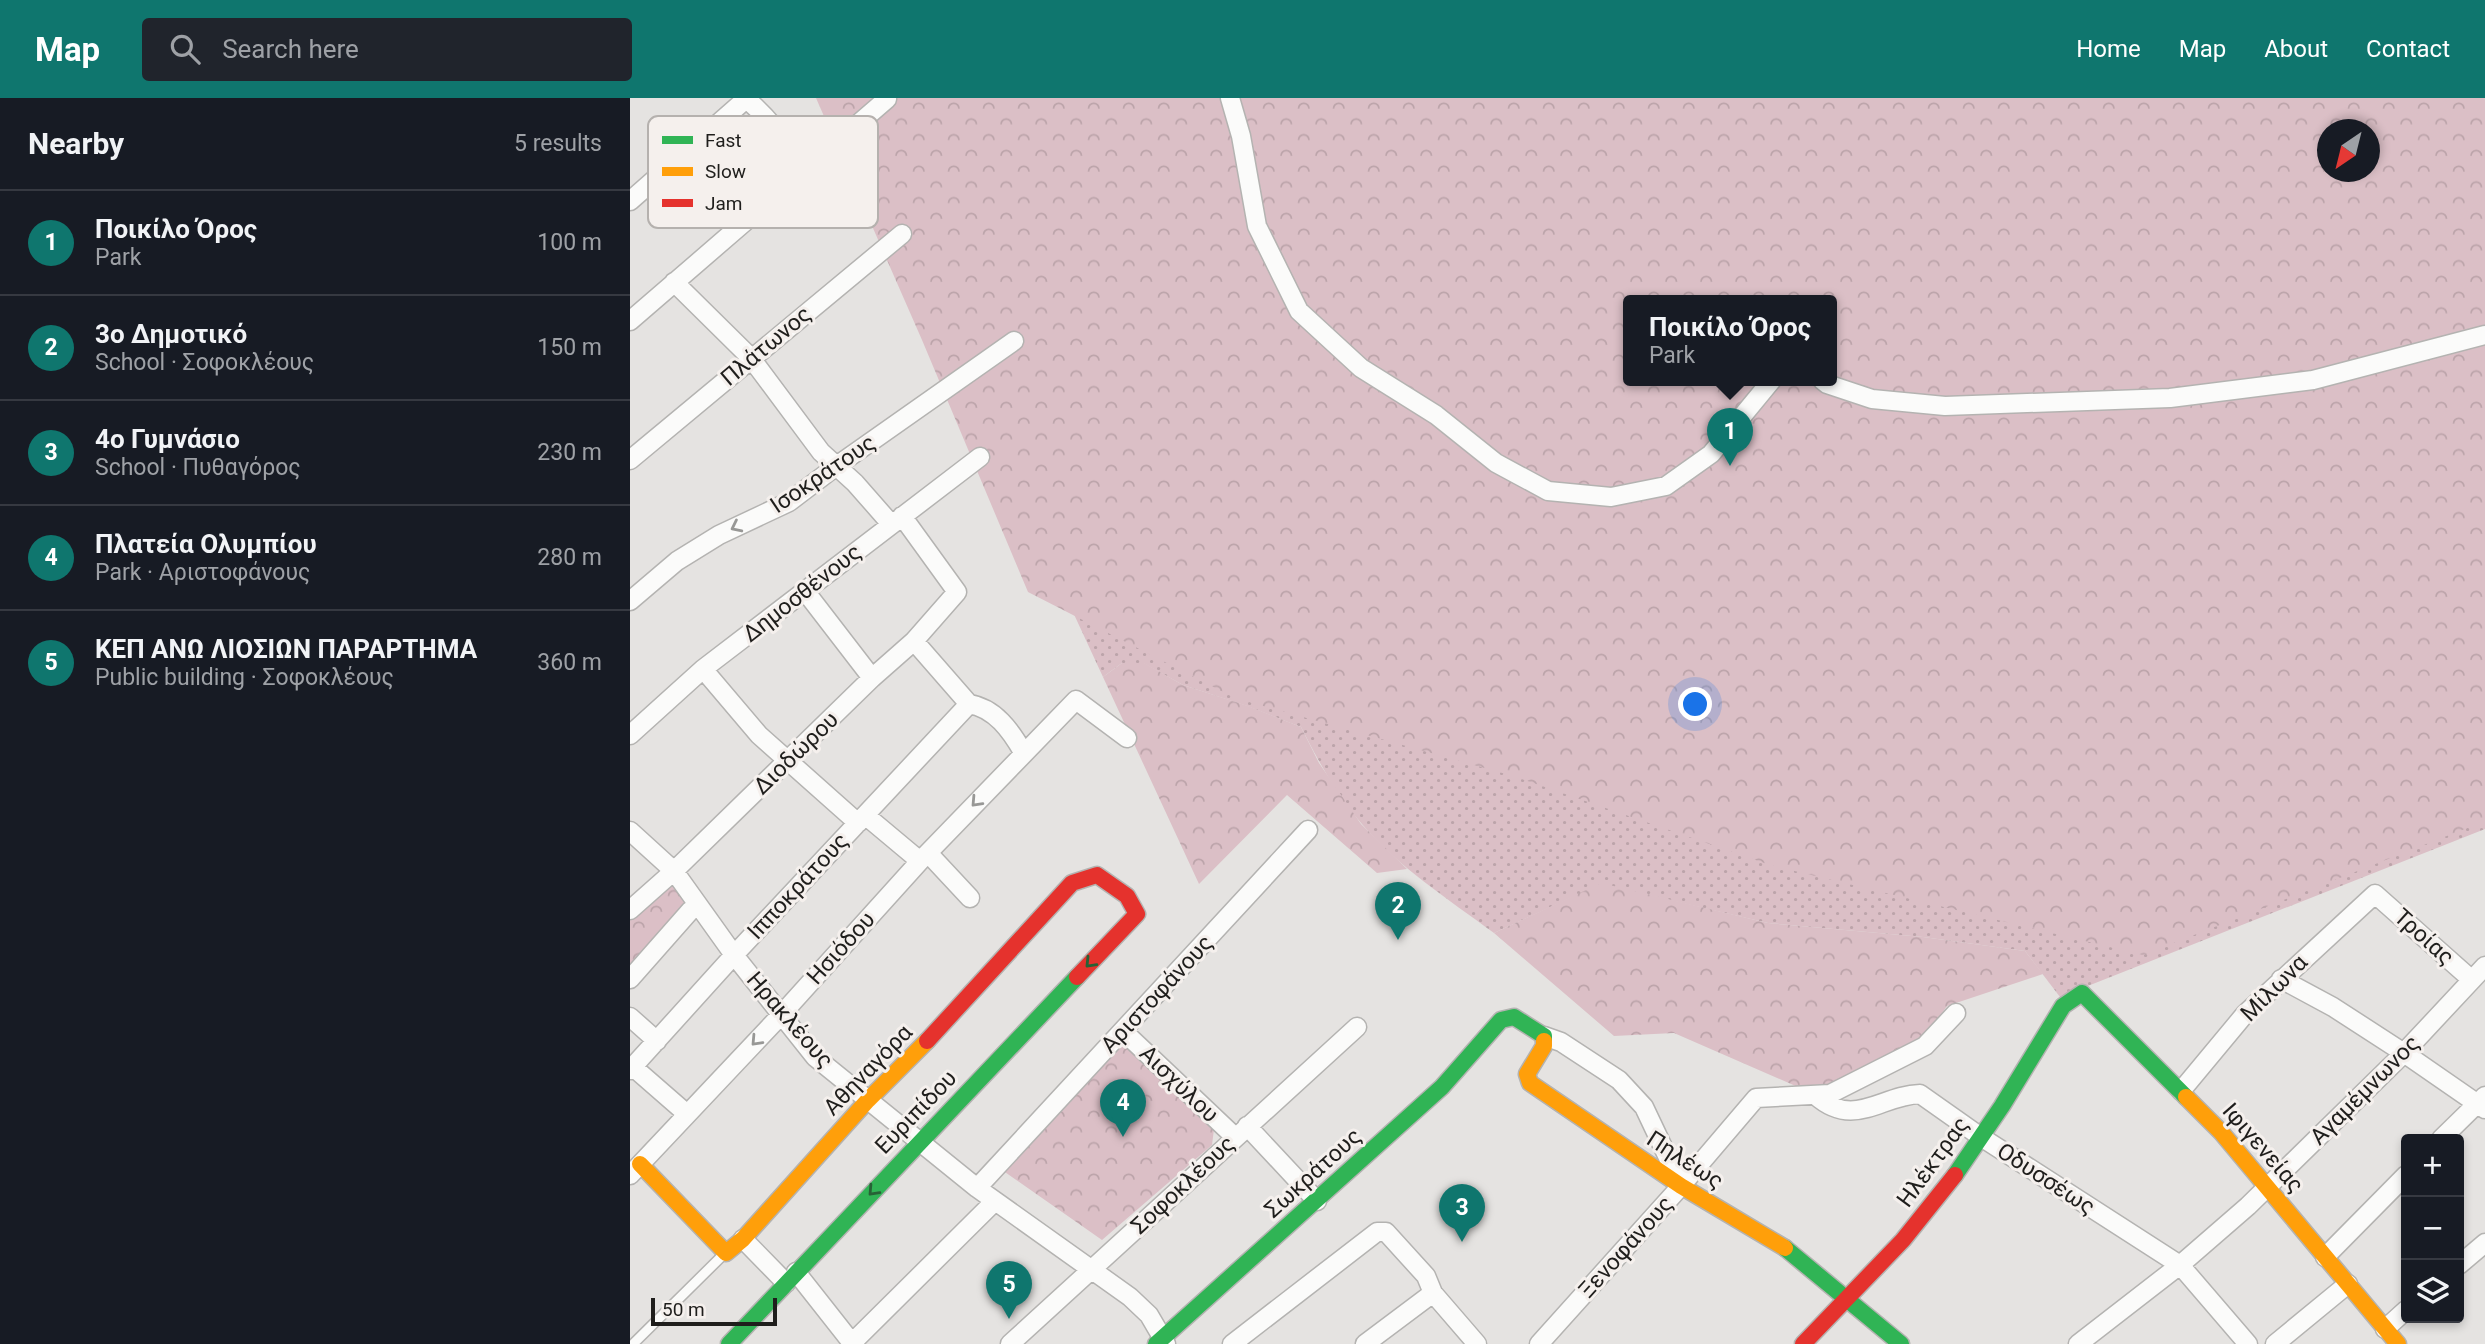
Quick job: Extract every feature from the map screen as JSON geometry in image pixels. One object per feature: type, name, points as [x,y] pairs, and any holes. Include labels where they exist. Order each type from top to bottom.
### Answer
[{"type":"street","points":[[1230,98],[1241,136],[1257,226],[1299,311],[1361,368],[1436,415],[1496,463],[1548,491],[1611,497],[1665,486],[1711,454],[1767,386]]},
{"type":"street","points":[[727,116],[746,99],[765,116]]},
{"type":"street","points":[[867,116],[887,99]]},
{"type":"street","points":[[630,201],[648,185]]},
{"type":"street","points":[[630,321],[737,228]]},
{"type":"street","name":"Πλάτωνος","points":[[630,460],[902,234]]},
{"type":"street","points":[[674,282],[751,358],[821,452],[896,520]]},
{"type":"street","points":[[1833,386],[1872,399],[1945,407],[2169,398],[2313,380],[2485,335]]},
{"type":"street","name":"Ισοκράτους","points":[[630,601],[677,561],[719,535],[789,502],[1014,341]]},
{"type":"street","name":"Δημοσθένους","points":[[630,735],[703,669],[980,457]]},
{"type":"street","name":"Διοδώρου","points":[[630,909],[674,871],[914,641],[957,592],[896,520]]},
{"type":"street","points":[[805,591],[873,678]]},
{"type":"street","points":[[914,641],[969,704],[979,706],[993,715],[1012,732],[1023,752]]},
{"type":"street","points":[[703,669],[759,736],[788,761],[861,819],[924,857],[970,898]]},
{"type":"street","name":"Ησιόδου","points":[[635,1169],[781,1015],[924,857],[1076,700],[1127,738]]},
{"type":"street","name":"Ιπποκράτους","points":[[631,1069],[969,704]]},
{"type":"street","name":"Αριστοφάνους","points":[[976,1188],[1308,830]]},
{"type":"street","name":"Ηρακλέους","points":[[630,831],[674,871],[734,955],[815,1057],[976,1188],[1130,1297],[1149,1315],[1161,1342]]},
{"type":"street","name":"Αθηναγόρα","points":[[726,1253],[743,1238],[868,1100],[906,1065],[1072,884],[1097,875],[1126,894],[1135,904],[1137,914]]},
{"type":"street","name":"Μίλωνα","points":[[2181,1091],[2245,1014],[2375,894]]},
{"type":"street","name":"Τροίας","points":[[2375,894],[2472,980]]},
{"type":"street","points":[[630,979],[698,905]]},
{"type":"street","name":"Ευριπίδου","points":[[729,1344],[1137,914]]},
{"type":"street","name":"Αγαμέμνωνος","points":[[2078,1344],[2220,1231],[2404,1052],[2485,966]]},
{"type":"street","points":[[2281,979],[2333,1007],[2482,1103],[2447,1134]]},
{"type":"street","name":"Ιφιγενείας","points":[[2082,993],[2221,1132],[2398,1344]]},
{"type":"street","name":"Ηλέκτρας","points":[[1803,1344],[1921,1219],[1981,1137],[2063,1006],[2082,993]]},
{"type":"street","name":"Ξενοφάνους","points":[[1539,1344],[1756,1098],[1830,1094],[1925,1046],[1956,1013]]},
{"type":"street","points":[[630,1017],[657,1041]]},
{"type":"street","name":"Σωκράτους","points":[[1161,1342],[1442,1087],[1501,1020],[1514,1017],[1544,1035]]},
{"type":"street","name":"Σοφοκλέους","points":[[1010,1344],[1357,1027]]},
{"type":"street","name":"Αισχύλου","points":[[1123,1031],[1241,1131],[1317,1201]]},
{"type":"street","points":[[1544,1035],[1561,1042],[1619,1080],[1644,1107],[1681,1186]]},
{"type":"street","name":"Πηλέως","points":[[1544,1035],[1544,1046],[1527,1074],[1530,1083],[1681,1186],[1789,1250],[1901,1344]]},
{"type":"street","points":[[631,1069],[687,1114]]},
{"type":"street","name":"Οδυσσέως","points":[[1815,1095],[1838,1109],[1859,1111],[1920,1094],[1981,1137],[2180,1265],[2248,1344]]},
{"type":"street","points":[[635,1169],[726,1253]]},
{"type":"street","points":[[2325,1257],[2401,1180]]},
{"type":"street","points":[[743,1238],[791,1277],[852,1343],[995,1202]]},
{"type":"street","points":[[1232,1344],[1377,1232],[1386,1232],[1426,1276],[1433,1293],[1476,1344]]},
{"type":"street","points":[[2464,1261],[2485,1244]]},
{"type":"street","points":[[2275,1344],[2348,1284]]},
{"type":"street","points":[[1365,1344],[1433,1293]]},
{"type":"street","points":[[2385,1329],[2401,1315]]},
{"type":"lane","name":"Αθηναγόρα","points":[[633,1344],[726,1253]]},
{"type":"green space","points":[[816,98],[2485,98],[2485,821],[2143,955],[1770,865],[1513,776],[1235,698],[1028,592],[873,228],[878,228],[878,116],[824,116]]},
{"type":"green space","points":[[1022,502],[2485,707],[2485,829],[2060,997],[2025,951],[1923,937],[1768,923],[1601,884],[1494,933],[1424,882],[1375,839],[1336,789],[1301,727],[1183,685],[1143,663],[1122,663],[1103,677]]},
{"type":"green space","points":[[1122,663],[1144,663],[1183,685],[1301,727],[1319,763],[1361,824],[1407,869],[1377,873],[1287,795],[1199,884],[1103,677]]},
{"type":"green space","points":[[674,871],[698,905],[630,981],[630,914]]},
{"type":"green space","points":[[1601,883],[1768,923],[1923,937],[2025,951],[2043,974],[1947,1006],[1924,1038],[1829,1089],[1807,1091],[1674,1033],[1614,1036],[1494,933]]},
{"type":"green space","points":[[1124,1044],[1214,1129],[1212,1145],[1102,1240],[1002,1170]]},
{"type":"traffic: fast","points":[[729,1344],[1077,977]]},
{"type":"traffic: fast","points":[[1955,1175],[2002,1106],[2063,1006],[2082,993],[2186,1097]]},
{"type":"traffic: fast","points":[[1156,1344],[1442,1087],[1501,1020],[1514,1017],[1544,1036],[1544,1041]]},
{"type":"traffic: fast","points":[[1785,1248],[1901,1344]]},
{"type":"traffic: slow","points":[[640,1164],[726,1253],[743,1239],[868,1100],[927,1041]]},
{"type":"traffic: slow","points":[[1544,1041],[1544,1046],[1527,1074],[1530,1083],[1681,1186],[1785,1248]]},
{"type":"traffic: slow","points":[[2186,1097],[2221,1132],[2398,1344]]},
{"type":"traffic: jam","points":[[927,1041],[1072,883],[1097,875],[1127,896],[1137,914],[1077,977]]},
{"type":"traffic: jam","points":[[1803,1344],[1903,1240],[1955,1175]]},
{"type":"place","name":"Ποικίλο Όρος","points":[[1730,466]]},
{"type":"place","name":"3ο Δημοτικό","points":[[1398,940]]},
{"type":"place","name":"Πλατεία Ολυμπίου","points":[[1123,1137]]},
{"type":"place","name":"4ο Γυμνάσιο","points":[[1462,1242]]},
{"type":"place","name":"ΚΕΠ ΑΝΩ ΛΙΟΣΙΩΝ ΠΑΡΑΡΤΗΜΑ","points":[[1009,1319]]}]
